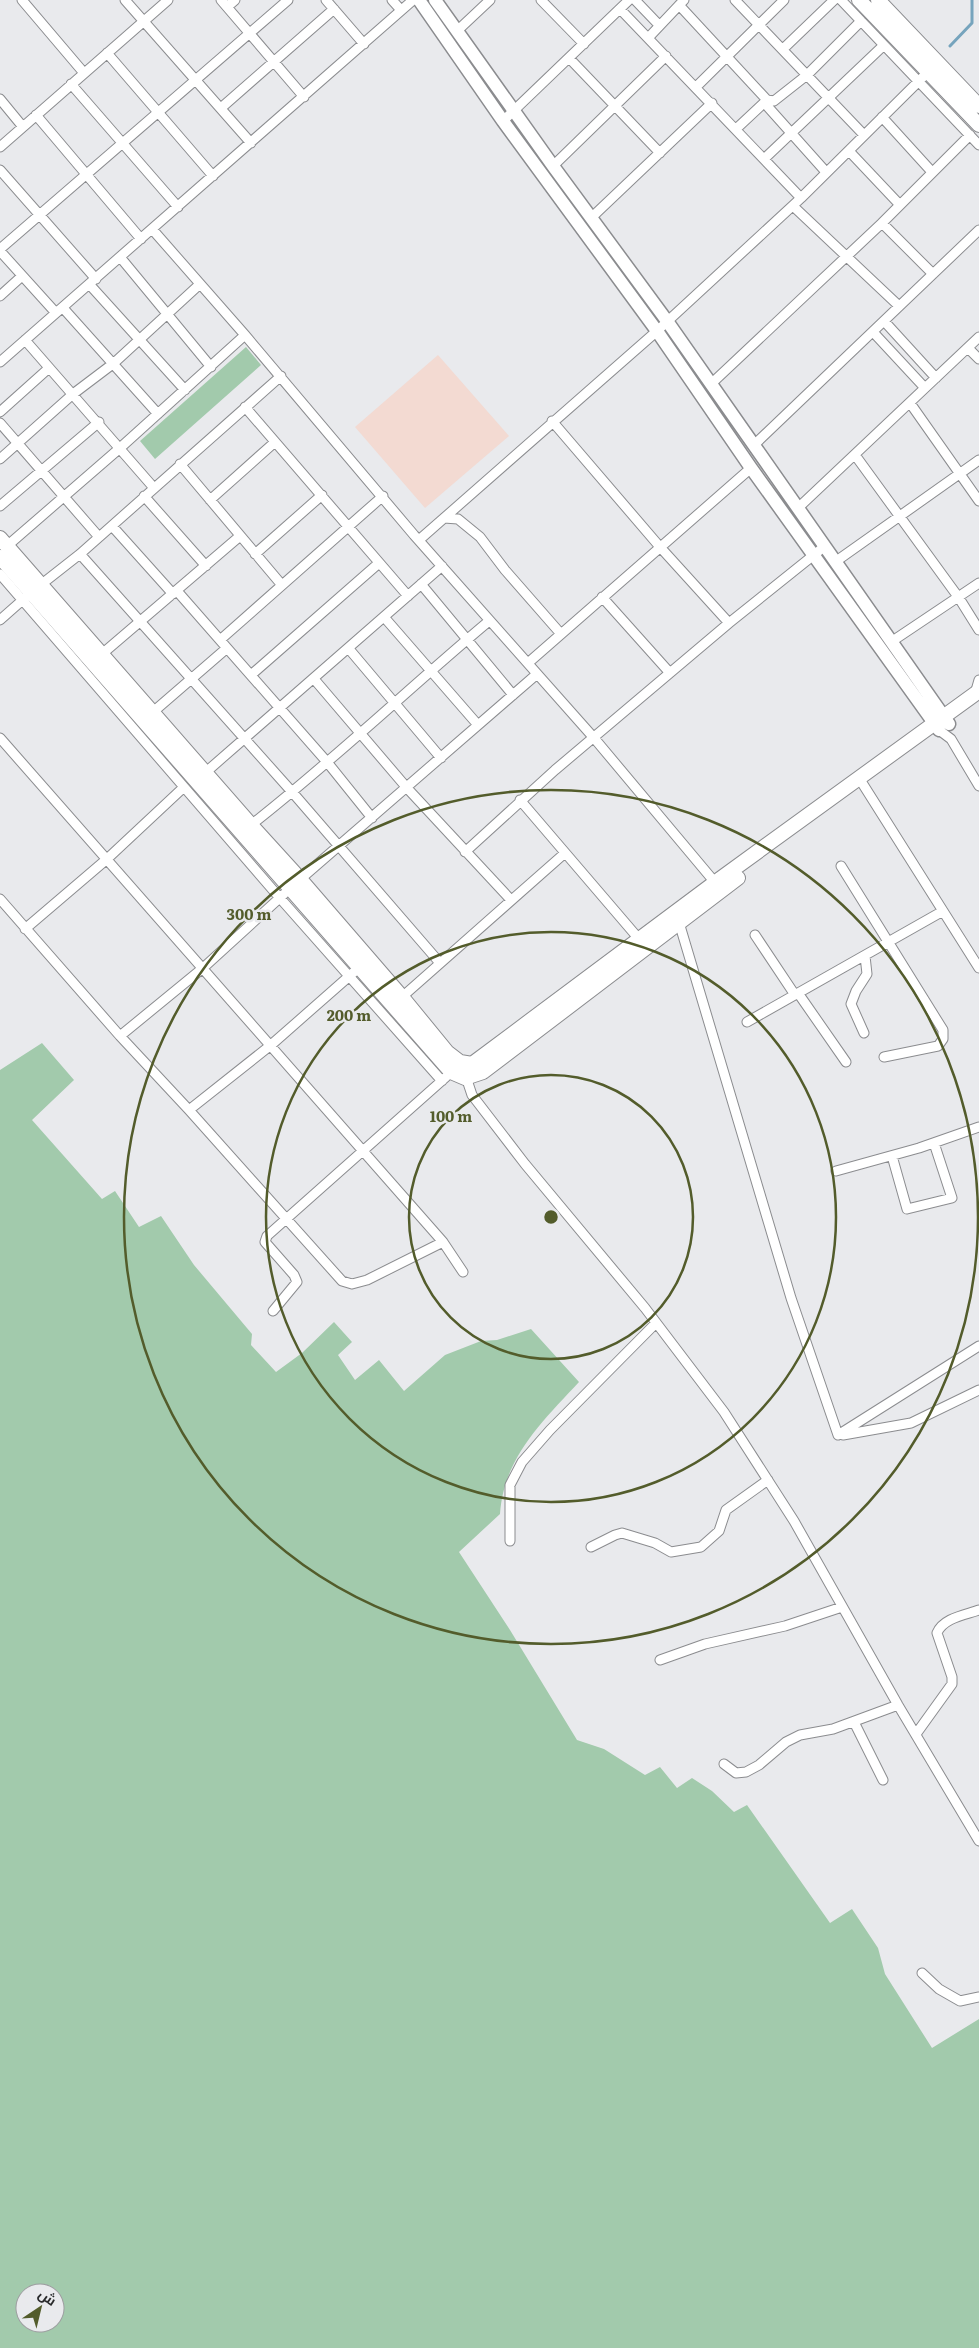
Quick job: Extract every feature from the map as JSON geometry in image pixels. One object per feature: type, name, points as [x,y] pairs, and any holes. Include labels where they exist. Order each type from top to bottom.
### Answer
[{"type":"main road","points":[[419,0],[503,121],[657,331],[813,555],[941,724]]},
{"type":"main road","points":[[435,0],[553,166],[667,321],[825,546],[891,642],[941,724]]},
{"type":"main road","points":[[860,0],[928,72],[979,106]]},
{"type":"main road","points":[[878,0],[928,72],[974,130]]},
{"type":"main road","points":[[2,547],[31,592],[285,893],[355,972],[457,1072],[483,1072],[718,886],[978,696]]},
{"type":"main road","points":[[31,592],[102,654],[402,996],[447,1052],[457,1072]]},
{"type":"main road","points":[[457,1072],[472,1064],[639,939],[678,917]]},
{"type":"street","points":[[22,0],[84,73]]},
{"type":"street","points":[[125,0],[251,143]]},
{"type":"street","points":[[0,147],[168,0]]},
{"type":"street","points":[[235,0],[224,4],[304,97]]},
{"type":"street","points":[[158,414],[114,363],[22,276],[0,250],[288,0]]},
{"type":"street","points":[[326,0],[364,44]]},
{"type":"street","points":[[392,0],[401,10]]},
{"type":"street","points":[[0,362],[413,0]]},
{"type":"street","points":[[457,31],[490,0]]},
{"type":"street","points":[[541,0],[584,44]]},
{"type":"street","points":[[503,121],[629,0]]},
{"type":"street","points":[[635,0],[659,25]]},
{"type":"street","points":[[734,0],[864,135]]},
{"type":"street","points":[[696,87],[784,0]]},
{"type":"street","points":[[783,49],[834,0]]},
{"type":"street","points":[[419,540],[552,421],[657,331],[793,206],[928,72],[884,45],[841,0]]},
{"type":"street","points":[[649,37],[682,2],[767,100],[768,107],[826,172]]},
{"type":"street","points":[[221,108],[334,9]]},
{"type":"street","points":[[620,9],[649,37],[801,198]]},
{"type":"street","points":[[767,100],[774,101],[807,75],[861,21]]},
{"type":"street","points":[[764,158],[884,45]]},
{"type":"street","points":[[107,53],[213,176]]},
{"type":"street","points":[[553,166],[666,56]]},
{"type":"street","points":[[569,58],[660,153]]},
{"type":"street","points":[[71,84],[178,207]]},
{"type":"street","points":[[0,99],[23,127]]},
{"type":"street","points":[[736,129],[767,100]]},
{"type":"street","points":[[591,218],[712,103]]},
{"type":"street","points":[[36,115],[142,239]]},
{"type":"street","points":[[882,117],[932,172]]},
{"type":"street","points":[[711,384],[882,223],[974,130],[979,145]]},
{"type":"street","points":[[848,151],[900,204]]},
{"type":"street","points":[[0,170],[140,339],[185,390]]},
{"type":"street","points":[[793,206],[899,306]]},
{"type":"street","points":[[882,223],[933,274]]},
{"type":"street","points":[[152,229],[281,376],[489,621],[594,738],[718,886]]},
{"type":"street","points":[[754,445],[979,230]]},
{"type":"street","points":[[120,257],[211,367]]},
{"type":"street","points":[[0,296],[22,276]]},
{"type":"street","points":[[0,459],[73,394],[114,363],[200,284]]},
{"type":"street","points":[[884,321],[936,378]]},
{"type":"street","points":[[872,332],[925,388]]},
{"type":"street","points":[[2,547],[65,497],[245,335]]},
{"type":"street","points":[[798,508],[979,337]]},
{"type":"street","points":[[25,340],[99,422],[154,488]]},
{"type":"street","points":[[968,348],[979,359]]},
{"type":"street","points":[[0,412],[49,368]]},
{"type":"street","points":[[0,620],[31,592],[80,554],[281,376]]},
{"type":"street","points":[[910,403],[979,501]]},
{"type":"street","points":[[245,407],[408,596]]},
{"type":"street","points":[[552,421],[660,547],[729,623]]},
{"type":"street","points":[[0,506],[99,422]]},
{"type":"street","points":[[0,423],[99,537]]},
{"type":"street","points":[[210,500],[275,442]]},
{"type":"street","points":[[855,455],[959,598],[979,630]]},
{"type":"street","points":[[835,562],[979,460]]},
{"type":"street","points":[[180,464],[281,584]]},
{"type":"street","points":[[528,663],[751,468]]},
{"type":"street","points":[[255,554],[322,495]]},
{"type":"street","points":[[144,496],[206,566]]},
{"type":"street","points":[[220,640],[281,584],[383,496]]},
{"type":"street","points":[[444,518],[458,520],[480,537],[505,570],[561,634]]},
{"type":"street","points":[[112,526],[220,640],[327,762],[372,818]]},
{"type":"street","points":[[102,654],[240,536]]},
{"type":"street","points":[[465,852],[520,800],[729,623],[825,546]]},
{"type":"street","points":[[80,554],[293,792],[338,848],[440,963]]},
{"type":"street","points":[[251,675],[379,563]]},
{"type":"street","points":[[206,772],[314,680],[442,566]]},
{"type":"street","points":[[0,574],[31,592],[184,787],[285,893]]},
{"type":"street","points":[[891,642],[979,583]]},
{"type":"street","points":[[421,584],[513,694]]},
{"type":"street","points":[[602,598],[670,673]]},
{"type":"street","points":[[384,617],[478,725]]},
{"type":"street","points":[[251,825],[293,792],[394,701],[489,621]]},
{"type":"street","points":[[153,712],[227,648]]},
{"type":"street","points":[[349,649],[441,758]]},
{"type":"street","points":[[120,1036],[202,968],[300,879],[538,674]]},
{"type":"street","points":[[314,680],[407,788],[511,900]]},
{"type":"street","points":[[978,696],[979,680]]},
{"type":"street","points":[[941,724],[979,786]]},
{"type":"street","points":[[0,738],[443,1242],[463,1272]]},
{"type":"street","points":[[862,781],[979,968]]},
{"type":"street","points":[[25,929],[107,859],[184,787]]},
{"type":"street","points":[[520,800],[639,939]]},
{"type":"street","points":[[402,996],[565,853]]},
{"type":"street","points":[[840,866],[943,1030],[943,1039],[938,1046],[884,1056]]},
{"type":"street","points":[[0,899],[120,1036],[342,1281],[352,1284],[367,1280],[443,1242]]},
{"type":"street","points":[[747,1022],[943,911]]},
{"type":"street","points":[[678,917],[791,1298],[838,1436]]},
{"type":"street","points":[[755,935],[846,1062]]},
{"type":"street","points":[[864,1033],[851,1004],[856,991],[868,974],[865,956]]},
{"type":"street","points":[[189,1110],[271,1046],[355,972]]},
{"type":"street","points":[[273,1311],[297,1282],[294,1275],[265,1242],[268,1236],[363,1151],[457,1072],[472,1095],[525,1164],[656,1323],[724,1412],[794,1521],[898,1705],[979,1841]]},
{"type":"street","points":[[836,1171],[892,1156],[979,1128]]},
{"type":"street","points":[[892,1156],[907,1209],[952,1198],[934,1143]]},
{"type":"street","points":[[510,1540],[510,1485],[522,1462],[550,1430],[656,1323]]},
{"type":"street","points":[[838,1436],[979,1346]]},
{"type":"street","points":[[838,1436],[912,1423],[979,1390]]},
{"type":"street","points":[[592,1547],[615,1535],[622,1534],[655,1543],[671,1552],[701,1547],[713,1539],[719,1531],[726,1510],[768,1480]]},
{"type":"street","points":[[660,1660],[704,1644],[785,1626],[842,1607]]},
{"type":"street","points":[[916,1734],[952,1684],[952,1677],[937,1633],[940,1626],[979,1610]]},
{"type":"street","points":[[724,1764],[736,1773],[746,1772],[759,1765],[786,1742],[800,1735],[833,1729],[898,1705]]},
{"type":"street","points":[[854,1722],[883,1780]]},
{"type":"street","points":[[922,1973],[939,1989],[960,2001],[979,1997]]},
{"type":"shaded area","points":[[438,355],[509,436],[425,508],[355,427]]},
{"type":"green space","points":[[246,347],[261,365],[155,459],[140,441]]},
{"type":"green space","points":[[42,1043],[74,1080],[32,1120],[102,1199],[115,1191],[139,1227],[161,1216],[194,1265],[252,1334],[251,1345],[276,1372],[302,1353],[334,1322],[352,1342],[338,1355],[355,1380],[379,1360],[404,1391],[445,1355],[481,1341],[497,1340],[531,1329],[579,1382],[539,1426],[517,1458],[503,1494],[500,1514],[459,1552],[510,1630],[577,1740],[604,1749],[645,1775],[660,1767],[677,1788],[692,1778],[712,1791],[734,1812],[747,1805],[830,1923],[852,1909],[878,1948],[885,1974],[932,2048],[979,2019],[979,2348],[0,2348],[0,1070]]},
{"type":"waterway","points":[[950,46],[972,23],[972,0]]}]
